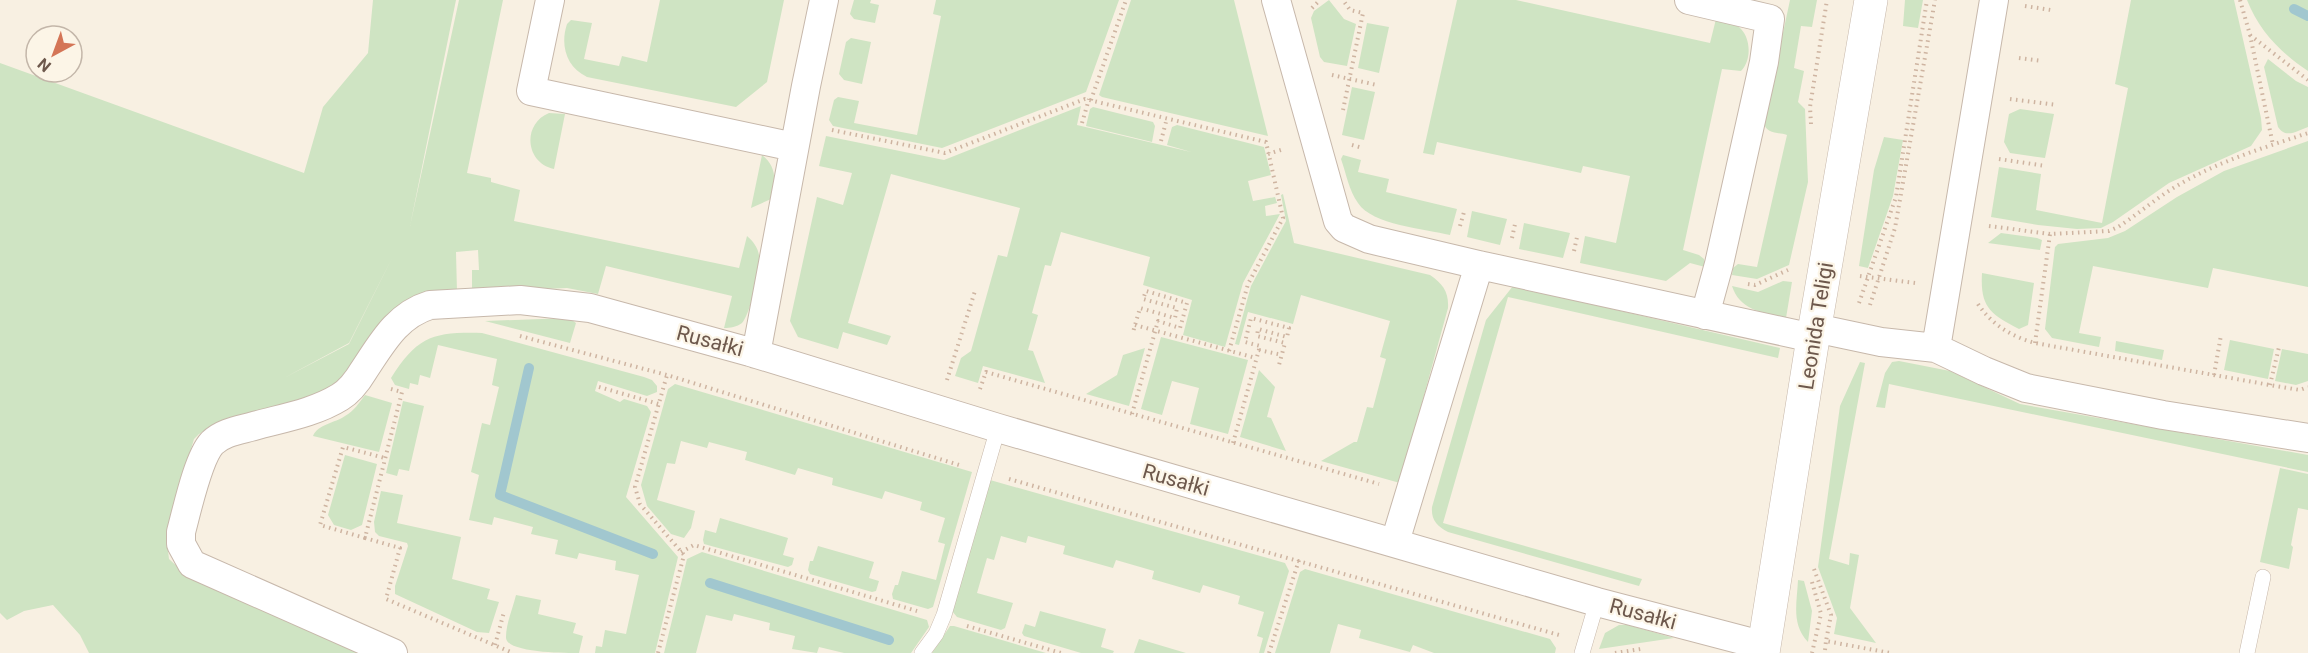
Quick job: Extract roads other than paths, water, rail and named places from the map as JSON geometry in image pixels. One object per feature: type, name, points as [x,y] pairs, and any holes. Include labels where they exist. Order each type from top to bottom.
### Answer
[{"type":"street","points":[[550,0],[531,90],[794,147]]},
{"type":"street","points":[[756,354],[824,0]]},
{"type":"street","points":[[1276,0],[1338,221],[1344,228],[1369,238],[1479,265],[1705,315],[1814,333],[1936,348],[2026,388],[2163,415],[2308,438]]},
{"type":"street","points":[[1689,0],[1772,10],[1764,62],[1716,277],[1705,315]]},
{"type":"street","name":"Leonida Teligi","points":[[1764,651],[1814,333],[1871,0]]},
{"type":"street","points":[[1936,348],[2006,3]]},
{"type":"street","points":[[1395,542],[1479,265]]},
{"type":"street","name":"Rusałki","points":[[393,653],[192,564],[181,544],[181,532],[206,451],[213,442],[227,433],[316,410],[343,396],[358,380],[394,327],[405,317],[424,307],[449,303],[520,300],[590,308],[756,354],[998,429],[1395,542],[1764,651]]},
{"type":"lane","points":[[922,653],[936,634],[942,619],[998,429]]},
{"type":"lane","points":[[2247,653],[2263,577]]},
{"type":"lane","points":[[1582,652],[1598,602]]},
{"type":"waterway","points":[[2294,9],[2308,16]]},
{"type":"waterway","points":[[529,368],[500,495],[653,554]]},
{"type":"waterway","points":[[710,583],[889,640]]}]
